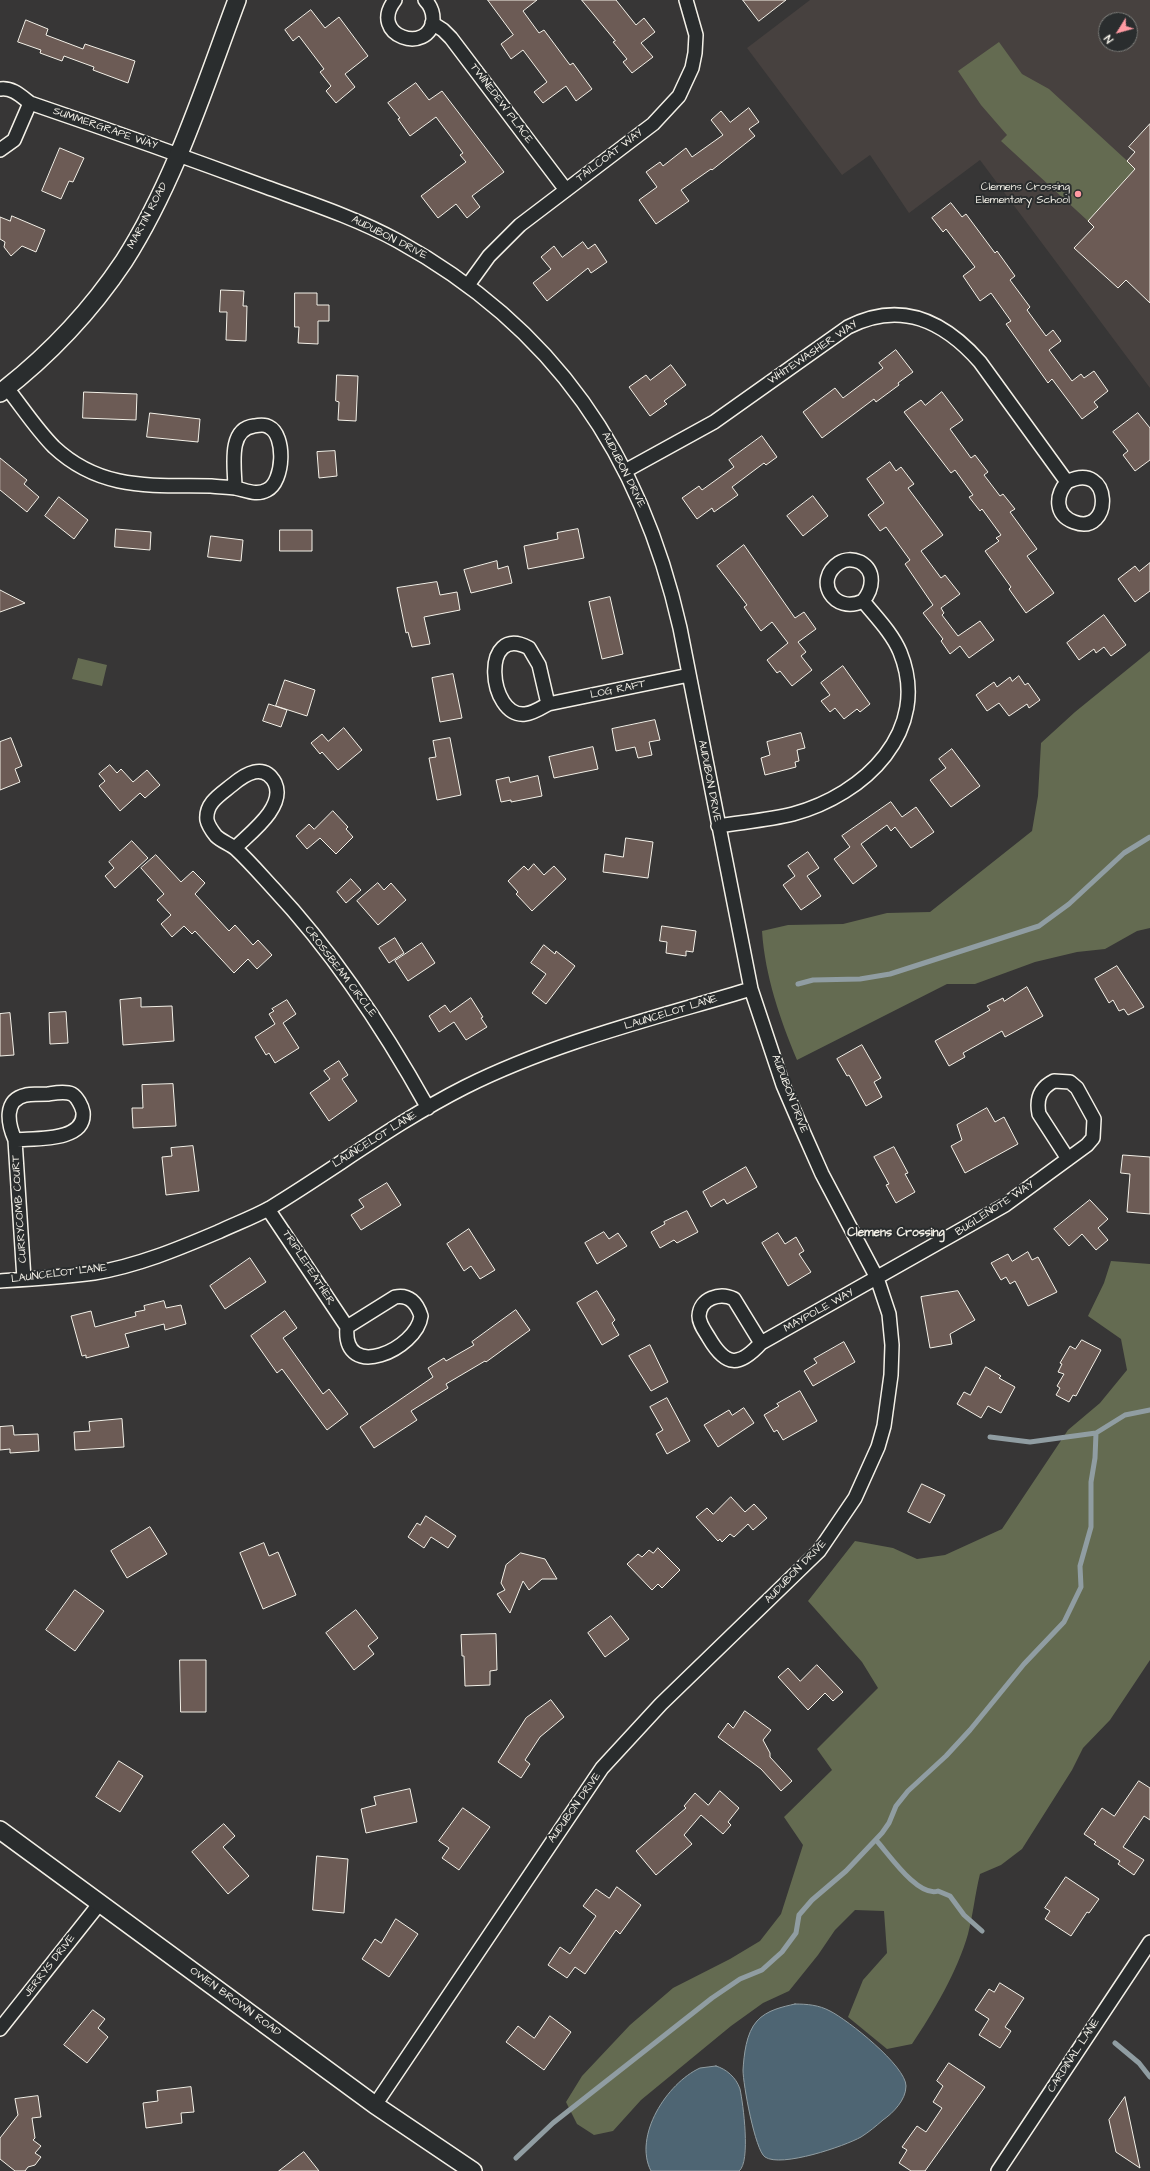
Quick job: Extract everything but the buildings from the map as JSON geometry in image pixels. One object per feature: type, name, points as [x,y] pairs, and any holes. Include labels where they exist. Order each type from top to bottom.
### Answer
[{"type":"street","name":"MARTIN ROAD","points":[[4,391],[53,348],[78,322],[101,293],[128,254],[179,155],[237,0]]},
{"type":"street","points":[[396,0],[390,7],[388,15],[389,24],[395,34],[403,38],[413,40],[422,37],[429,31],[432,23],[433,14],[425,0]]},
{"type":"street","name":"TAILCOAT WAY","points":[[468,286],[489,256],[520,225],[653,124],[679,96],[692,68],[695,53],[696,35],[686,0]]},
{"type":"street","name":"TWINEDEW PLACE","points":[[432,23],[443,30],[451,38],[566,190]]},
{"type":"street","name":"SUMMERGRAPE WAY","points":[[0,88],[6,88],[18,94],[30,103],[179,155]]},
{"type":"street","points":[[0,150],[14,140],[30,103]]},
{"type":"street","name":"AUDUBON DRIVE","points":[[179,155],[356,220],[421,254],[468,286],[501,312],[551,360],[601,427],[644,510],[670,586],[751,989],[783,1085],[822,1174],[877,1278],[889,1314],[892,1345],[891,1375],[884,1426],[878,1448],[855,1498],[819,1551],[662,1704],[602,1768],[375,2105]]},
{"type":"street","name":"WHITEWASHER WAY","points":[[625,471],[714,422],[848,327],[862,320],[874,317],[907,315],[938,326],[951,333],[965,345],[980,362],[1067,482]]},
{"type":"street","points":[[4,391],[53,446],[72,462],[89,472],[109,479],[155,486],[235,488],[257,493],[268,490],[276,483],[279,475],[280,442],[276,432],[269,426],[251,426],[243,430],[237,437],[234,448],[235,488]]},
{"type":"street","points":[[718,826],[792,814],[831,800],[874,768],[890,750],[903,728],[908,710],[909,692],[906,670],[900,651],[863,601]]},
{"type":"street","name":"LOG RAFT","points":[[548,704],[539,665],[529,648],[514,644],[507,645],[495,658],[494,666],[503,702],[509,708],[524,714],[536,711],[548,704],[689,675]]},
{"type":"street","name":"CROSSBEAM CIRCLE","points":[[235,848],[272,810],[277,801],[278,793],[274,783],[269,776],[261,772],[252,771],[244,775],[210,805],[208,820],[211,829],[216,836],[235,848],[286,902],[325,947],[386,1034],[428,1108]]},
{"type":"street","name":"LAUNCELOT LANE","points":[[0,1281],[95,1273],[141,1261],[181,1247],[268,1208],[356,1151],[428,1108],[463,1088],[534,1055],[751,989]]},
{"type":"street","name":"BUGLENOTE WAY","points":[[877,1278],[1005,1205],[1068,1159],[1087,1145],[1093,1138],[1094,1119],[1077,1088],[1070,1082],[1054,1081],[1042,1090],[1038,1106],[1040,1114],[1068,1159]]},
{"type":"street","name":"CURRYCOMB COURT","points":[[16,1140],[65,1136],[74,1132],[79,1126],[83,1111],[78,1101],[73,1094],[65,1092],[26,1095],[18,1099],[11,1106],[8,1115],[8,1122],[16,1140],[24,1279]]},
{"type":"street","name":"TRIPLEFEATHER","points":[[268,1208],[347,1327],[347,1342],[353,1350],[364,1358],[372,1358],[386,1353],[410,1337],[416,1331],[421,1316],[414,1302],[402,1295],[395,1296],[347,1327]]},
{"type":"street","name":"MAYPOLE WAY","points":[[761,1343],[734,1299],[720,1295],[712,1298],[701,1308],[700,1322],[717,1352],[723,1358],[730,1361],[745,1358],[761,1343],[877,1278]]},
{"type":"street","name":"OWEN BROWN ROAD","points":[[0,1830],[375,2105],[472,2171]]},
{"type":"street","name":"JERRYS DRIVE","points":[[0,2029],[100,1903]]},
{"type":"street","name":"CARDINAL LANE","points":[[998,2171],[1150,1942]]},
{"type":"shaded area","name":"Clemens Crossing Elementary School","points":[[810,0],[1150,0],[1150,388],[980,160],[909,213],[870,155],[842,175],[747,48]]},
{"type":"green space","points":[[999,42],[1022,74],[1049,89],[1136,169],[1088,221],[1001,141],[1007,135],[981,105],[958,71]]},
{"type":"green space","points":[[1150,651],[1150,928],[1137,931],[1105,949],[1077,952],[1035,962],[975,984],[947,984],[797,1060],[774,997],[766,964],[762,931],[788,925],[843,924],[887,913],[930,912],[1032,831],[1038,796],[1041,743],[1075,712]]},
{"type":"green space","points":[[78,658],[107,665],[102,686],[72,679]]},
{"type":"green space","points":[[1111,1261],[1150,1264],[1150,1660],[1110,1720],[1083,1748],[1072,1770],[1022,1849],[1001,1865],[980,1874],[964,1948],[936,2005],[912,2044],[887,2049],[848,2017],[863,1980],[887,1953],[884,1911],[855,1910],[835,1930],[818,1955],[789,1991],[763,2003],[731,2026],[641,2100],[613,2131],[594,2135],[577,2124],[566,2102],[582,2076],[630,2025],[673,1988],[730,1959],[760,1941],[781,1914],[803,1845],[784,1817],[832,1770],[817,1749],[878,1688],[862,1662],[808,1601],[855,1541],[893,1548],[917,1559],[945,1555],[1002,1529],[1068,1430],[1100,1403],[1127,1370],[1121,1339],[1088,1316],[1104,1283]]},
{"type":"water","points":[[795,2004],[822,2007],[862,2033],[897,2067],[906,2086],[904,2096],[895,2110],[861,2137],[828,2150],[798,2158],[773,2160],[765,2157],[757,2142],[747,2102],[743,2070],[745,2051],[750,2032],[761,2017],[785,2006]]},
{"type":"water","points":[[716,2066],[730,2074],[740,2089],[745,2132],[745,2156],[743,2165],[739,2171],[651,2171],[647,2157],[646,2142],[656,2112],[665,2098],[688,2075],[700,2068]]},
{"type":"waterway","points":[[798,984],[813,980],[860,979],[890,974],[1039,926],[1069,904],[1124,853],[1150,837]]},
{"type":"waterway","points":[[516,2158],[553,2123],[712,1998],[740,1979],[762,1970],[782,1952],[796,1933],[799,1915],[812,1900],[846,1871],[882,1833],[889,1823],[896,1806],[908,1791],[946,1756],[970,1730],[1024,1664],[1064,1622],[1081,1587],[1080,1566],[1091,1527],[1091,1482],[1095,1458],[1096,1433],[1125,1415],[1150,1410]]},
{"type":"waterway","points":[[990,1437],[1030,1442],[1096,1433]]},
{"type":"waterway","points":[[876,1840],[904,1873],[913,1881],[922,1888],[930,1891],[938,1891],[950,1896],[964,1915],[982,1931]]},
{"type":"waterway","points":[[1115,2043],[1139,2063],[1150,2077]]},
{"type":"place","name":"Clemens Crossing Elementary School","points":[[1078,194]]},
{"type":"district","name":"Clemens Crossing","points":[[896,1233]]}]
